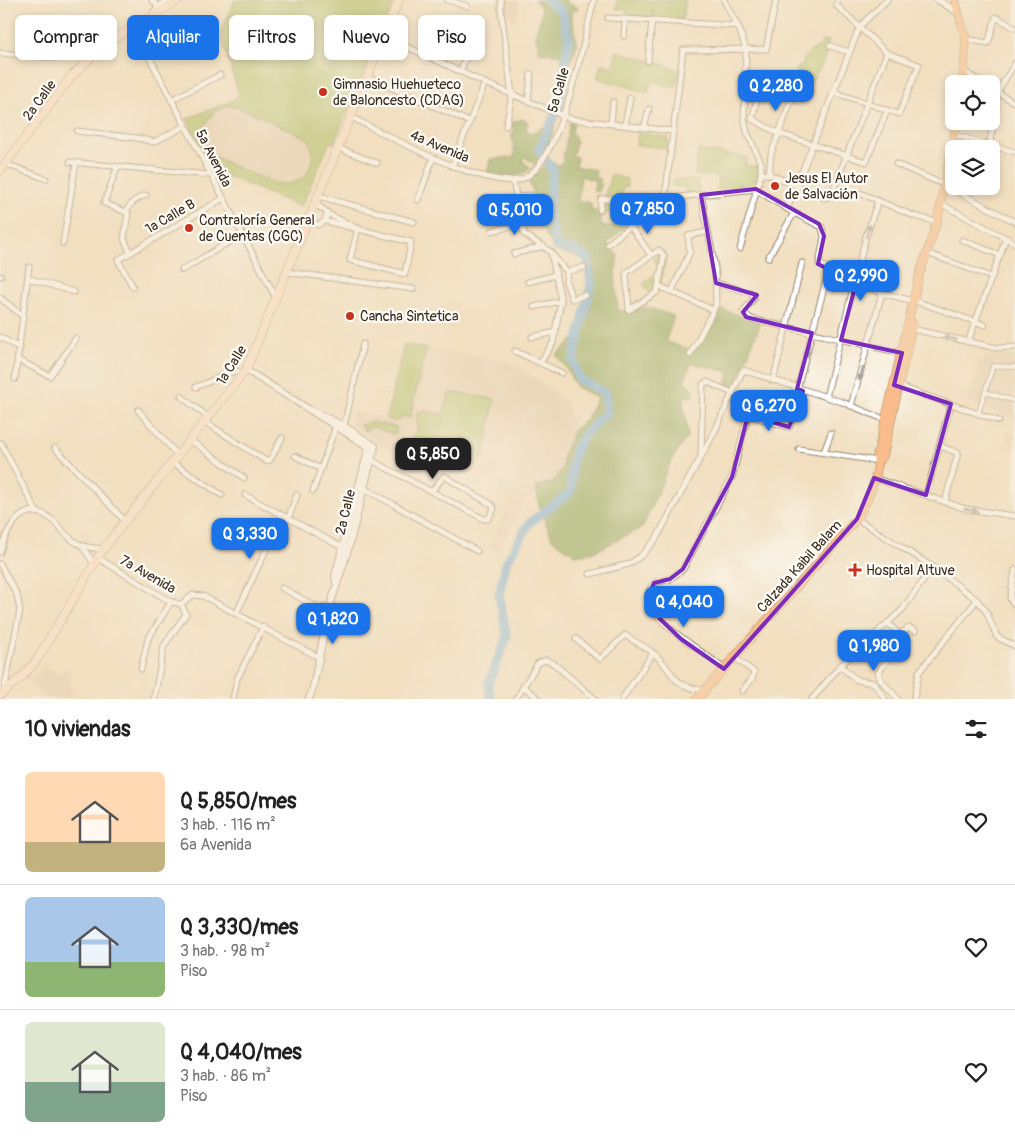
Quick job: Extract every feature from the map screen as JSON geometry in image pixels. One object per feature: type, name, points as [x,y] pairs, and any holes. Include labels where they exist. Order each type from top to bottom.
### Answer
[{"type":"main road","name":"2a Calle","points":[[152,15],[179,0]]},
{"type":"main road","name":"1a Calle","points":[[393,15],[400,0]]},
{"type":"main road","points":[[955,0],[966,39],[964,75]]},
{"type":"main road","name":"2a Calle","points":[[0,171],[71,77],[88,60]]},
{"type":"main road","name":"1a Calle","points":[[2,693],[23,676],[38,658],[103,549],[245,372],[375,60]]},
{"type":"main road","name":"Calzada Kaibil Balam","points":[[954,140],[956,130]]},
{"type":"main road","name":"Calzada Kaibil Balam","points":[[878,461],[883,456],[902,353],[915,302],[923,259],[927,253],[937,222],[945,185]]},
{"type":"main road","name":"Calzada Kaibil Balam","points":[[697,699],[857,519],[869,496],[874,478],[878,461],[877,456],[886,420],[912,329],[915,302]]},
{"type":"street","points":[[152,0],[159,8]]},
{"type":"street","points":[[151,15],[167,0]]},
{"type":"street","points":[[447,0],[468,6]]},
{"type":"street","points":[[501,0],[500,10],[512,95],[506,126]]},
{"type":"street","name":"5a Calle","points":[[525,178],[543,160],[548,152],[563,116],[594,0]]},
{"type":"street","points":[[724,0],[738,26],[746,50],[744,124],[761,163],[761,174],[740,249]]},
{"type":"street","points":[[608,244],[665,198],[683,50],[766,49],[776,0]]},
{"type":"street","points":[[833,92],[887,111],[900,113],[919,65],[887,53],[836,4],[838,0]]},
{"type":"street","points":[[788,209],[860,26],[887,0]]},
{"type":"street","points":[[938,0],[959,13]]},
{"type":"street","points":[[608,18],[738,26]]},
{"type":"street","points":[[966,39],[988,43],[996,18],[1014,26]]},
{"type":"street","points":[[624,36],[625,19]]},
{"type":"street","points":[[648,62],[652,20]]},
{"type":"street","points":[[830,46],[849,52]]},
{"type":"street","points":[[0,53],[15,54]]},
{"type":"street","points":[[761,174],[769,174],[825,198],[830,196],[834,192],[887,53]]},
{"type":"street","name":"5a Avenida","points":[[150,60],[209,175],[276,298]]},
{"type":"street","points":[[437,60],[460,72],[563,116],[580,121],[672,131]]},
{"type":"street","points":[[460,72],[465,60]]},
{"type":"street","points":[[1000,88],[1015,63]]},
{"type":"street","points":[[965,72],[970,75]]},
{"type":"street","points":[[528,101],[531,74]]},
{"type":"street","points":[[171,100],[220,75]]},
{"type":"street","points":[[368,77],[470,122]]},
{"type":"street","points":[[762,80],[751,118],[778,133],[846,157],[867,162],[887,111]]},
{"type":"street","points":[[452,166],[485,83]]},
{"type":"street","points":[[1000,92],[1015,102]]},
{"type":"street","points":[[625,125],[630,98]]},
{"type":"street","points":[[769,174],[771,154],[792,98]]},
{"type":"street","points":[[611,123],[613,102]]},
{"type":"street","points":[[644,128],[649,108]]},
{"type":"street","name":"4a Avenida","points":[[350,117],[452,166],[492,178],[513,181],[525,178]]},
{"type":"street","points":[[77,132],[136,138],[154,142],[184,126]]},
{"type":"street","points":[[955,135],[970,140]]},
{"type":"street","points":[[338,148],[377,163]]},
{"type":"street","points":[[1000,149],[1015,152]]},
{"type":"street","points":[[418,200],[434,158]]},
{"type":"street","points":[[63,243],[73,162],[117,168],[209,175]]},
{"type":"street","points":[[6,164],[46,179]]},
{"type":"street","points":[[896,164],[945,185]]},
{"type":"street","points":[[117,168],[104,203],[127,211]]},
{"type":"street","points":[[513,181],[524,234],[551,252],[568,272]]},
{"type":"street","points":[[600,210],[601,199],[665,198],[756,189],[794,214],[819,224],[824,237],[819,263],[829,269],[882,293],[975,320],[985,325]]},
{"type":"street","points":[[860,193],[937,222]]},
{"type":"street","points":[[133,287],[118,260],[130,252],[124,239],[127,211],[141,196],[146,195]]},
{"type":"street","points":[[491,202],[530,195]]},
{"type":"street","points":[[690,355],[714,310],[716,283],[700,195]]},
{"type":"street","points":[[964,195],[1015,222]]},
{"type":"street","points":[[628,213],[636,198]]},
{"type":"street","name":"1a Calle B","points":[[130,252],[222,199]]},
{"type":"street","points":[[316,200],[328,214],[356,227]]},
{"type":"street","points":[[316,200],[414,222]]},
{"type":"street","points":[[826,397],[866,236],[878,201]]},
{"type":"street","points":[[940,204],[1015,243]]},
{"type":"street","points":[[308,221],[318,225],[325,221],[328,214]]},
{"type":"street","points":[[768,258],[794,214]]},
{"type":"street","points":[[325,221],[356,227],[411,242],[405,274],[350,260],[356,227]]},
{"type":"street","points":[[492,231],[533,221]]},
{"type":"street","points":[[630,226],[651,255]]},
{"type":"street","points":[[672,291],[690,252],[688,237],[706,232]]},
{"type":"street","points":[[182,270],[241,235]]},
{"type":"street","points":[[968,342],[1006,238]]},
{"type":"street","points":[[962,240],[1000,255]]},
{"type":"street","points":[[514,254],[544,246]]},
{"type":"street","points":[[659,250],[664,256],[658,286],[656,293],[629,310],[626,273],[659,250]]},
{"type":"street","points":[[540,363],[554,343],[561,301],[551,252]]},
{"type":"street","points":[[927,253],[991,277]]},
{"type":"street","points":[[772,381],[802,263]]},
{"type":"street","points":[[15,379],[29,267]]},
{"type":"street","points":[[568,272],[584,267]]},
{"type":"street","points":[[724,669],[710,656],[681,639],[660,618],[648,597],[649,590],[654,583],[670,579],[683,569],[732,477],[748,415],[789,427],[800,390],[812,333],[829,269]]},
{"type":"street","points":[[287,272],[414,289]]},
{"type":"street","points":[[568,272],[566,282],[572,299],[585,295]]},
{"type":"street","points":[[528,282],[555,275]]},
{"type":"street","points":[[28,278],[74,292]]},
{"type":"street","points":[[716,283],[752,293],[754,298],[743,312],[746,317],[786,328],[902,353]]},
{"type":"street","points":[[658,286],[714,310]]},
{"type":"street","points":[[851,406],[869,347],[882,293]]},
{"type":"street","points":[[0,298],[23,316]]},
{"type":"street","points":[[534,307],[561,301]]},
{"type":"street","points":[[912,329],[997,348],[1015,346]]},
{"type":"street","points":[[532,337],[556,332]]},
{"type":"street","points":[[0,337],[20,348]]},
{"type":"street","points":[[18,360],[50,376],[76,338]]},
{"type":"street","points":[[344,426],[363,344]]},
{"type":"street","points":[[515,351],[562,373]]},
{"type":"street","points":[[978,414],[993,366],[1015,367]]},
{"type":"street","points":[[590,574],[629,564],[646,551],[656,539],[702,454],[744,370],[772,381],[826,397],[886,420]]},
{"type":"street","points":[[196,387],[235,371],[245,372],[372,445]]},
{"type":"street","points":[[702,454],[700,417],[702,384],[707,382],[733,393]]},
{"type":"street","points":[[897,386],[999,421]]},
{"type":"street","points":[[985,392],[1015,400]]},
{"type":"street","points":[[181,396],[207,420],[266,461],[270,460],[282,438]]},
{"type":"street","points":[[926,495],[951,404]]},
{"type":"street","points":[[138,410],[178,456]]},
{"type":"street","points":[[337,425],[344,426],[372,445]]},
{"type":"street","points":[[313,491],[337,425]]},
{"type":"street","points":[[824,452],[831,433]]},
{"type":"street","points":[[190,440],[244,478]]},
{"type":"street","points":[[1,443],[37,513]]},
{"type":"street","name":"2a Calle","points":[[361,487],[371,460],[372,445]]},
{"type":"street","name":"2a Calle","points":[[309,699],[336,585],[335,576],[346,549],[372,445]]},
{"type":"street","points":[[940,446],[958,452],[945,502]]},
{"type":"street","points":[[55,448],[125,521]]},
{"type":"street","points":[[799,449],[878,461]]},
{"type":"street","points":[[295,456],[321,469]]},
{"type":"street","points":[[371,460],[484,519],[488,519],[494,509],[492,505],[444,476],[432,491]]},
{"type":"street","points":[[173,463],[222,495]]},
{"type":"street","points":[[874,478],[966,510],[1015,516]]},
{"type":"street","points":[[361,487],[477,551]]},
{"type":"street","points":[[245,495],[346,549]]},
{"type":"street","points":[[288,519],[297,495]]},
{"type":"street","points":[[0,552],[1,543],[8,528],[16,519],[21,515],[37,513],[50,518],[68,537],[82,545],[103,549]]},
{"type":"street","points":[[236,614],[282,516]]},
{"type":"street","points":[[857,519],[933,567],[977,600],[986,611],[997,637],[1015,646]]},
{"type":"street","points":[[82,545],[96,561]]},
{"type":"street","name":"7a Avenida","points":[[96,561],[170,602],[181,604],[193,595],[203,596],[320,658]]},
{"type":"street","points":[[0,564],[17,595],[20,610],[2,693]]},
{"type":"street","points":[[816,698],[840,666],[902,610],[933,567]]},
{"type":"street","points":[[1015,570],[1010,599],[1015,605]]},
{"type":"street","points":[[282,588],[313,605],[329,609]]},
{"type":"street","points":[[914,699],[919,672],[977,600]]},
{"type":"street","points":[[141,669],[148,639],[170,602]]},
{"type":"street","points":[[154,699],[164,646],[186,614],[181,604]]},
{"type":"street","points":[[888,623],[900,634]]},
{"type":"street","points":[[233,699],[237,679],[263,627]]},
{"type":"street","points":[[898,699],[878,674],[896,648],[900,634],[905,628],[915,630]]},
{"type":"street","points":[[576,639],[600,660],[625,636],[653,653],[678,683],[690,689],[704,690]]},
{"type":"street","points":[[622,699],[653,653]]},
{"type":"street","points":[[734,657],[754,672],[752,679],[742,691]]},
{"type":"street","points":[[516,699],[538,663],[546,660],[553,663],[595,699]]},
{"type":"street","points":[[840,666],[857,680],[874,683],[885,699]]},
{"type":"street","points":[[523,686],[538,699]]},
{"type":"highlighted area","points":[[756,189],[819,224],[824,236],[818,264],[856,283],[841,340],[902,353],[894,385],[951,404],[926,495],[874,478],[857,519],[724,669],[681,639],[659,618],[648,597],[654,583],[670,579],[683,569],[732,477],[748,415],[789,427],[803,391],[797,389],[812,333],[746,317],[743,312],[757,295],[716,283],[701,195]]},
{"type":"shaded area","points":[[505,0],[519,0],[518,20],[512,21],[512,14],[503,14]]},
{"type":"shaded area","points":[[228,106],[241,108],[307,138],[314,153],[309,170],[297,181],[282,184],[214,156],[205,143],[202,129],[215,111]]},
{"type":"shaded area","points":[[403,344],[507,362],[525,371],[567,403],[575,439],[564,475],[548,488],[523,501],[499,551],[490,546],[510,500],[490,480],[378,445],[351,424],[354,411],[385,418]]},
{"type":"shaded area","points":[[1015,356],[1015,419],[967,402],[979,362],[983,363],[984,357]]},
{"type":"shaded area","points":[[1007,432],[1015,433],[1015,452],[1003,450]]},
{"type":"shaded area","points":[[46,665],[56,674],[70,670],[72,699],[48,699],[30,681]]},
{"type":"green space","points":[[235,0],[395,0],[389,15],[324,15],[324,60],[369,60],[334,143],[330,142],[301,207],[214,171],[187,119],[238,98],[239,95],[220,33]],"holes":[[[228,106],[241,108],[307,138],[312,153],[309,169],[299,180],[283,184],[259,177],[212,154],[203,137],[202,129],[215,111]]]},
{"type":"green space","points":[[534,0],[567,0],[568,5],[574,4],[578,9],[571,12],[577,45],[570,64],[561,59],[561,55],[539,52],[536,32],[541,9],[540,5]]},
{"type":"green space","points":[[617,0],[686,0],[682,20],[653,18],[654,7],[652,19],[627,15],[627,10],[616,9]]},
{"type":"green space","points":[[822,41],[829,41],[824,61],[800,100],[798,93],[795,92],[797,67],[802,67],[807,54],[812,50],[820,48]]},
{"type":"green space","points":[[617,51],[681,70],[675,88],[652,81],[648,93],[597,78],[601,64],[612,67]]},
{"type":"green space","points":[[523,119],[528,122],[526,129],[531,134],[548,124],[555,126],[546,152],[535,165],[525,157],[522,160],[531,168],[515,176],[504,177],[487,173],[490,159],[515,157],[512,135],[515,128],[511,127],[512,122]]},
{"type":"green space","points":[[570,122],[574,123],[572,133],[576,144],[572,155],[577,157],[576,166],[596,170],[595,178],[601,179],[599,183],[602,184],[599,192],[593,191],[595,181],[581,176],[578,200],[591,203],[591,209],[602,214],[600,225],[614,226],[620,216],[626,216],[631,219],[631,222],[607,243],[618,256],[615,275],[618,311],[629,311],[647,307],[674,316],[666,341],[694,351],[714,319],[711,313],[716,307],[761,323],[734,389],[726,386],[729,372],[692,363],[684,381],[694,390],[694,397],[686,396],[683,402],[688,435],[670,463],[643,527],[592,553],[575,555],[552,539],[539,506],[536,486],[552,483],[563,467],[563,455],[574,430],[587,418],[597,398],[576,387],[567,369],[556,355],[569,344],[585,324],[589,314],[593,291],[594,261],[580,247],[562,251],[547,237],[539,219],[529,181],[549,160],[558,165],[562,163]]},
{"type":"green space","points":[[638,133],[668,137],[667,148],[636,145]]},
{"type":"green space","points":[[698,150],[747,157],[745,166],[759,166],[757,178],[753,183],[717,190],[718,176],[694,175]]},
{"type":"green space","points":[[547,160],[552,164],[570,242],[584,249],[592,257],[594,281],[581,335],[571,360],[588,295],[587,260],[560,252],[552,244],[548,224],[551,170],[545,162]]},
{"type":"green space","points":[[611,175],[627,179],[627,187],[623,187],[622,197],[604,198]]},
{"type":"green space","points":[[674,179],[698,181],[700,193],[685,193],[686,187],[673,186]]},
{"type":"green space","points":[[634,200],[626,216],[620,216],[618,212],[603,213],[604,201]]},
{"type":"green space","points":[[663,251],[667,255],[659,291],[652,296],[643,284],[660,270],[653,258]]},
{"type":"green space","points":[[404,344],[426,349],[410,418],[403,416],[396,421],[386,419]]},
{"type":"green space","points":[[450,392],[495,399],[483,459],[427,443],[424,447],[410,441],[417,431],[417,413],[422,410],[443,415]]},
{"type":"green space","points":[[372,422],[397,427],[395,435],[373,427],[365,431],[360,425]]},
{"type":"waterway","points":[[491,699],[488,684],[507,637],[499,595],[506,563],[529,523],[571,492],[572,465],[577,447],[588,431],[607,413],[605,393],[579,379],[573,361],[591,285],[588,259],[575,250],[556,247],[548,211],[553,170],[539,150],[559,105],[569,38],[562,12],[547,0]]},
{"type":"place","name":"Gimnasio Huehueteco de Baloncesto (CDAG)","points":[[323,92]]},
{"type":"place","name":"Jesus El Autor de Salvación","points":[[775,186]]},
{"type":"place","name":"Contraloría General de Cuentas (CGC)","points":[[189,228]]},
{"type":"place","name":"Cancha Sintetica","points":[[350,316]]},
{"type":"place","name":"Hospital Altuve","points":[[855,570]]}]
